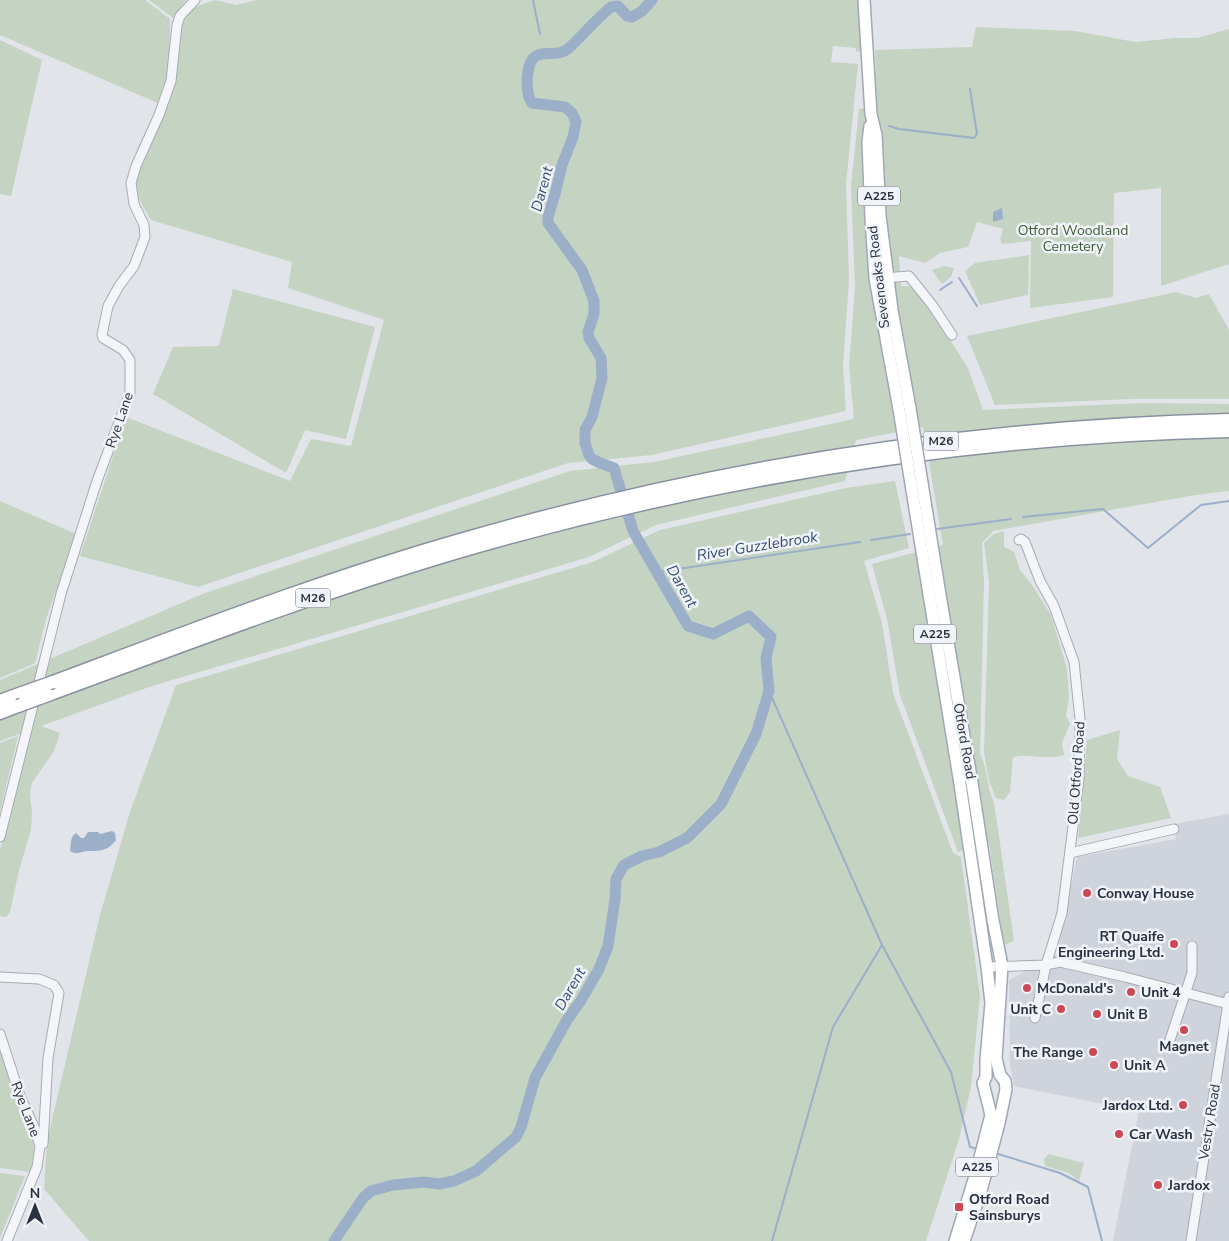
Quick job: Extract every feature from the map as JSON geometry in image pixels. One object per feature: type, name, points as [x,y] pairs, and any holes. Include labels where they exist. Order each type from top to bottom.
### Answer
[{"type":"highway","name":"M26","points":[[0,701],[350,574],[466,538],[817,459],[938,441],[1089,427],[1229,420]]},
{"type":"highway","name":"M26","points":[[659,495],[931,454],[1006,445],[1100,437],[1229,431]]},
{"type":"highway","name":"M26","points":[[0,713],[332,591],[582,512]]},
{"type":"main road","name":"Sevenoaks Road","points":[[864,0],[871,114],[876,136],[880,216],[905,408]]},
{"type":"main road","name":"Sevenoaks Road","points":[[871,114],[868,142],[875,278],[905,408]]},
{"type":"main road","name":"Otford Road","points":[[905,408],[987,967],[990,1003],[986,1077],[983,1084],[990,1115],[976,1173],[955,1241]]},
{"type":"main road","name":"Otford Road","points":[[917,483],[972,782],[1002,966],[996,1058],[1000,1074],[1005,1081],[1004,1091],[999,1123],[981,1191],[964,1241]]},
{"type":"main road","points":[[986,1077],[994,1073],[1000,1074]]},
{"type":"main road","points":[[985,1092],[996,1097],[1004,1091]]},
{"type":"street","name":"Rye Lane","points":[[0,837],[53,622],[91,500],[130,393],[130,360],[123,350],[102,335],[108,306],[119,286],[134,266],[145,237],[144,225],[132,196],[132,177],[171,81],[177,25],[180,16],[195,0]]},
{"type":"street","points":[[875,278],[908,276],[933,306],[952,335]]},
{"type":"street","name":"Old Otford Road","points":[[1019,540],[1023,540],[1027,545],[1040,581],[1054,606],[1074,662],[1078,691],[1080,749],[1062,913],[1046,965],[1035,1018]]},
{"type":"street","points":[[1070,853],[1174,829]]},
{"type":"street","points":[[1168,1046],[1192,973],[1192,946]]},
{"type":"street","name":"Vestry Road","points":[[987,967],[1046,965],[1060,962],[1125,977],[1184,994],[1228,1000],[1191,1241]]},
{"type":"street","points":[[0,977],[39,979],[54,985],[58,993],[48,1058],[44,1144],[40,1146]]},
{"type":"street","name":"Rye Lane","points":[[0,1034],[20,1096],[35,1129],[40,1146],[37,1167],[7,1241]]},
{"type":"shaded area","points":[[1229,814],[1229,1241],[1113,1241],[1139,1111],[1014,1086],[1010,1064],[1009,980],[1057,954],[1077,857],[1176,839],[1174,824]]},
{"type":"green space","points":[[0,0],[145,0],[170,19],[169,79],[160,104],[0,35]]},
{"type":"green space","points":[[149,0],[186,0],[173,18]]},
{"type":"green space","points":[[215,0],[236,5],[256,0],[861,0],[862,50],[856,52],[856,48],[833,46],[831,62],[858,64],[846,184],[849,281],[843,364],[846,411],[652,455],[568,463],[198,587],[80,556],[126,417],[290,481],[311,439],[351,446],[384,320],[288,288],[292,262],[151,220],[134,190],[142,160],[176,80],[181,25],[194,7]]},
{"type":"green space","name":"Otford Woodland Cemetery","points":[[976,27],[1075,31],[1135,42],[1197,38],[1229,29],[1229,264],[1161,286],[1161,188],[1114,193],[1113,297],[1030,308],[1031,241],[1002,244],[1000,239],[1003,229],[977,222],[968,247],[940,253],[925,263],[899,256],[901,286],[914,287],[947,335],[968,368],[983,410],[1143,403],[1229,404],[1229,491],[1195,495],[993,531],[982,543],[984,583],[980,754],[994,802],[1014,941],[1004,945],[989,844],[958,852],[900,695],[887,619],[872,564],[943,545],[923,427],[856,440],[845,481],[656,525],[589,557],[152,686],[41,726],[60,733],[54,751],[32,783],[30,794],[31,830],[19,870],[10,912],[6,917],[0,916],[0,850],[28,731],[0,741],[0,680],[205,593],[570,471],[654,462],[854,419],[849,366],[855,287],[851,186],[859,109],[877,107],[875,50],[972,47]]},
{"type":"green space","points":[[0,40],[42,60],[11,196],[0,194]]},
{"type":"green space","points":[[1029,255],[1028,295],[980,305],[965,271],[975,263]]},
{"type":"green space","points":[[944,266],[954,268],[951,277],[942,284],[932,270]]},
{"type":"green space","points":[[233,289],[375,327],[346,439],[305,430],[286,473],[153,394],[173,347],[219,346]]},
{"type":"green space","points":[[1176,292],[1196,298],[1209,294],[1229,330],[1229,399],[1131,399],[995,405],[967,336]]},
{"type":"green space","points":[[895,481],[909,548],[864,561],[882,623],[893,693],[953,853],[961,857],[980,996],[971,1087],[959,1139],[926,1241],[89,1241],[44,1189],[47,1141],[100,915],[130,812],[176,685],[593,562],[660,530],[846,488]]},
{"type":"green space","points":[[0,501],[76,534],[46,619],[35,663],[0,678]]},
{"type":"green space","points":[[1004,531],[1004,547],[1014,552],[1020,570],[1051,615],[1067,669],[1069,699],[1066,716],[1070,724],[1062,743],[1064,755],[1057,757],[1013,757],[1010,792],[1004,800],[996,798],[989,781],[984,753],[989,583],[984,543],[994,534]]},
{"type":"green space","points":[[1120,730],[1117,759],[1128,776],[1160,787],[1171,818],[1078,838],[1087,740]]},
{"type":"green space","points":[[18,736],[0,812],[0,743]]},
{"type":"green space","points":[[0,1049],[9,1080],[32,1133],[34,1150],[30,1172],[0,1168]]},
{"type":"green space","points":[[1049,1154],[1084,1163],[1079,1181],[1069,1173],[1045,1166],[1044,1159]]},
{"type":"green space","points":[[0,1173],[25,1176],[0,1238]]},
{"type":"water","points":[[1002,208],[1003,219],[993,222],[993,212]]},
{"type":"water","points":[[112,831],[115,833],[116,840],[108,848],[77,853],[70,851],[72,838],[76,833],[81,838],[84,838],[88,832],[98,832],[100,834]]},
{"type":"waterway","points":[[533,0],[540,34]]},
{"type":"waterway","name":"Darent","points":[[334,1241],[363,1198],[371,1191],[393,1185],[424,1182],[439,1184],[454,1181],[476,1171],[516,1137],[521,1127],[535,1078],[567,1020],[599,969],[608,946],[616,879],[624,865],[642,856],[659,852],[687,838],[721,804],[756,734],[769,691],[766,658],[771,637],[749,616],[713,634],[688,626],[633,531],[614,468],[592,459],[585,443],[585,430],[592,417],[602,378],[601,358],[589,338],[588,332],[594,314],[594,301],[582,270],[548,223],[562,165],[573,137],[576,122],[572,113],[565,107],[532,103],[527,86],[528,71],[532,59],[540,54],[565,51],[611,7],[618,6],[627,16],[632,17],[642,11],[652,0]]},
{"type":"waterway","points":[[889,126],[899,129],[974,138],[977,134],[970,89]]},
{"type":"waterway","points":[[959,278],[977,306]]},
{"type":"waterway","points":[[940,290],[952,282]]},
{"type":"waterway","name":"River Guzzlebrook","points":[[1023,517],[1103,509],[1148,548],[1201,505],[1229,501]]},
{"type":"waterway","name":"River Guzzlebrook","points":[[937,529],[1011,519]]},
{"type":"waterway","name":"River Guzzlebrook","points":[[871,540],[910,534]]},
{"type":"waterway","name":"River Guzzlebrook","points":[[658,572],[860,542]]},
{"type":"waterway","points":[[769,691],[882,945],[833,1027],[772,1241]]},
{"type":"waterway","points":[[882,945],[951,1072],[970,1147],[978,1149]]},
{"type":"waterway","points":[[995,1153],[1060,1173],[1088,1187],[1102,1241]]},
{"type":"place","name":"Conway House","points":[[1087,893]]},
{"type":"place","name":"RT Quaife Engineering Ltd.","points":[[1174,944]]},
{"type":"place","name":"McDonald's","points":[[1027,988]]},
{"type":"place","name":"Unit 4","points":[[1131,992]]},
{"type":"place","name":"Unit C","points":[[1061,1009]]},
{"type":"place","name":"Unit B","points":[[1097,1014]]},
{"type":"place","name":"Magnet","points":[[1184,1030]]},
{"type":"place","name":"The Range","points":[[1093,1052]]},
{"type":"place","name":"Unit A","points":[[1114,1065]]},
{"type":"place","name":"Jardox Ltd.","points":[[1183,1105]]},
{"type":"place","name":"Car Wash","points":[[1119,1134]]},
{"type":"place","name":"Jardox","points":[[1158,1185]]},
{"type":"place","name":"Otford Road Sainsburys","points":[[959,1207]]}]
